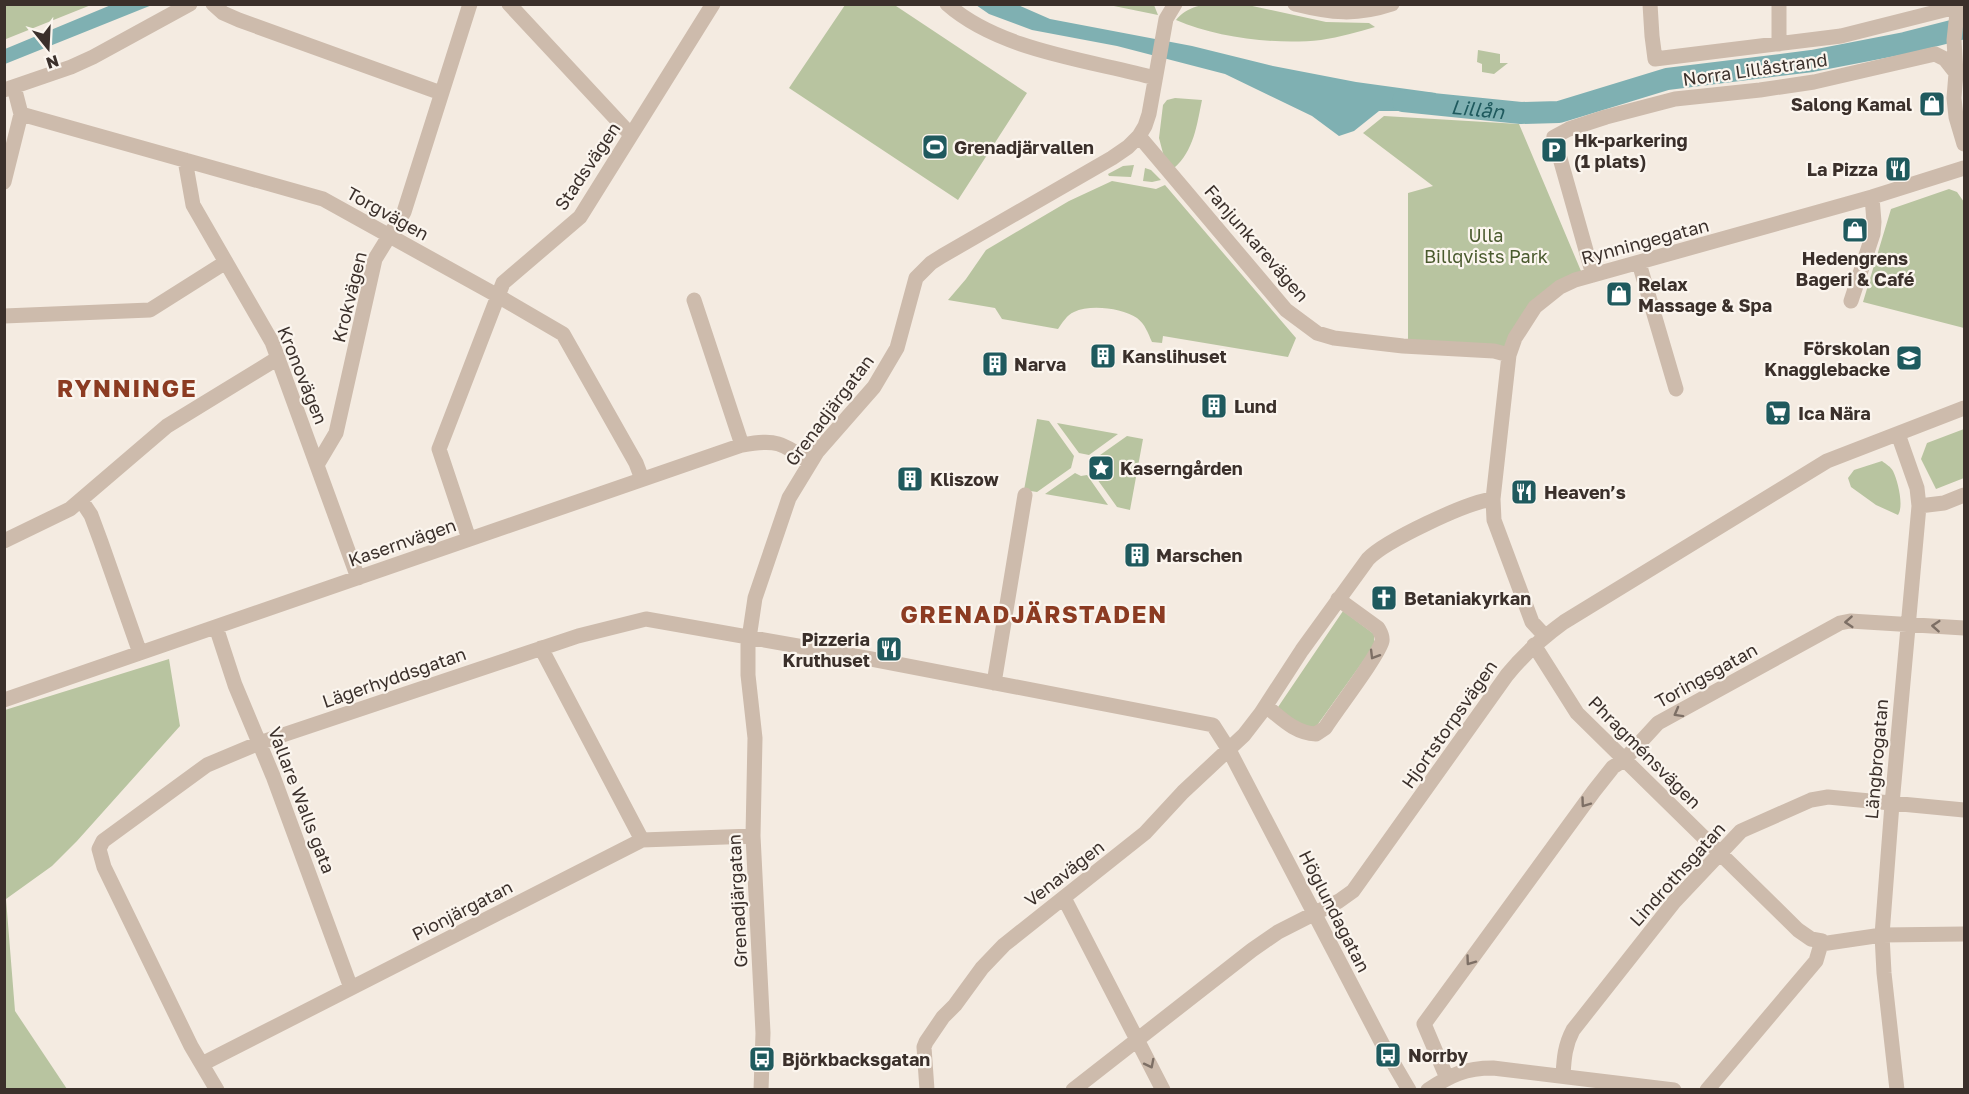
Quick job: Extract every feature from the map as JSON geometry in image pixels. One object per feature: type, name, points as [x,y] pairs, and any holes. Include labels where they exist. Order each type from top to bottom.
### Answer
[{"type":"street","points":[[4,182],[21,114],[9,88],[93,57],[190,4]]},
{"type":"street","points":[[213,4],[223,13],[239,20],[441,93]]},
{"type":"street","name":"Krokvägen","points":[[317,465],[336,433],[375,259],[404,212],[470,4]]},
{"type":"street","points":[[509,4],[631,135]]},
{"type":"street","name":"Stadsvägen","points":[[469,539],[439,449],[503,283],[580,217],[713,4]]},
{"type":"street","points":[[947,4],[974,25],[1016,42],[1157,70]]},
{"type":"street","name":"Grenadjärgatan","points":[[761,1089],[763,1033],[753,836],[755,738],[748,675],[749,638],[755,598],[789,498],[817,452],[874,387],[890,362],[897,348],[916,278],[931,263],[984,230],[1112,158],[1139,136],[1149,114],[1162,39],[1164,12],[1175,4]]},
{"type":"street","points":[[1295,4],[1322,11],[1347,12],[1370,12],[1392,4]]},
{"type":"street","points":[[1650,4],[1655,59],[1841,36],[1959,9],[1954,39],[1955,107],[1965,144]]},
{"type":"street","points":[[1779,4],[1779,44]]},
{"type":"street","name":"Norra Lillåstrand","points":[[1593,275],[1554,137],[1569,129],[1606,117],[1675,99],[1814,82],[1935,54],[1945,60],[1956,74]]},
{"type":"street","name":"Torgvägen","points":[[21,114],[323,199],[563,334],[636,463],[642,479]]},
{"type":"street","name":"Fanjunkarevägen","points":[[1139,136],[1287,310],[1317,333],[1357,342],[1494,351],[1509,355]]},
{"type":"street","name":"Kronovägen","points":[[185,160],[193,205],[272,342],[358,578]]},
{"type":"street","name":"Rynningegatan","points":[[1493,499],[1509,355],[1523,323],[1535,307],[1560,287],[1593,275],[1872,197],[1965,168]]},
{"type":"street","points":[[1851,302],[1873,234],[1872,197]]},
{"type":"street","points":[[4,316],[150,310],[226,262]]},
{"type":"street","points":[[1639,263],[1676,389]]},
{"type":"street","points":[[694,300],[742,445]]},
{"type":"street","points":[[4,541],[70,509],[167,426],[278,358]]},
{"type":"street","name":"Hjortstorpsvägen","points":[[1073,1089],[1252,950],[1278,932],[1339,901],[1353,891],[1507,675],[1539,640],[1564,622],[1812,470],[1849,452],[1965,408]]},
{"type":"street","name":"Längbrogatan","points":[[1897,1089],[1882,935],[1919,506],[1917,488],[1898,434]]},
{"type":"street","name":"Kasernvägen","points":[[4,700],[742,445],[765,441],[784,444],[810,463]]},
{"type":"street","points":[[994,682],[1025,495]]},
{"type":"street","points":[[1919,506],[1944,503],[1965,495]]},
{"type":"street","name":"Venavägen","points":[[927,1089],[924,1047],[926,1042],[982,968],[1004,945],[1145,833],[1190,785],[1244,735],[1338,599],[1375,551],[1467,506],[1493,499]]},
{"type":"street","name":"Phragménsvägen","points":[[1493,499],[1494,520],[1532,622],[1576,713],[1798,930],[1811,939],[1822,942],[1821,944]]},
{"type":"street","points":[[81,500],[91,515],[140,653]]},
{"type":"street","points":[[1266,706],[1291,726],[1305,733],[1316,734],[1324,728],[1374,656],[1382,642],[1378,628],[1338,599]]},
{"type":"street","name":"Lägerhyddsgatan","points":[[202,1064],[104,867],[99,849],[103,841],[207,765],[259,743],[541,648],[646,619],[994,682]]},
{"type":"street","name":"Toringsgatan","points":[[1447,1078],[1424,1024],[1594,791],[1613,767],[1624,760],[1658,723],[1840,623],[1850,621],[1965,628]]},
{"type":"street","name":"Vallare Walls gata","points":[[216,627],[235,685],[351,988]]},
{"type":"street","points":[[541,648],[642,840]]},
{"type":"street","name":"Höglundagatan","points":[[994,682],[1213,725],[1229,750],[1385,1049],[1409,1089]]},
{"type":"street","name":"Lindrothsgatan","points":[[1563,1075],[1564,1051],[1574,1030],[1674,902],[1741,831],[1811,800],[1828,797],[1965,810]]},
{"type":"street","name":"Pionjärgatan","points":[[202,1064],[642,840],[753,836]]},
{"type":"street","points":[[1065,898],[1163,1089]]},
{"type":"street","points":[[1707,1089],[1816,961],[1821,944],[1882,935],[1965,934]]},
{"type":"street","points":[[202,1064],[216,1089]]},
{"type":"street","points":[[1428,1089],[1463,1071],[1486,1068],[1674,1089]]},
{"type":"green space","points":[[5,4],[91,4],[91,5],[6,39]]},
{"type":"green space","name":"Grenadjärvallen","points":[[893,4],[1027,93],[958,200],[789,88],[845,5]]},
{"type":"green space","points":[[1243,4],[1326,22],[1369,23],[1375,27],[1321,40],[1286,42],[1228,36],[1176,20],[1182,14],[1198,6]]},
{"type":"green space","points":[[1109,5],[1154,5],[1158,15]]},
{"type":"green space","points":[[1478,50],[1500,54],[1500,63],[1508,63],[1494,74],[1482,72],[1482,64],[1477,62]]},
{"type":"green space","points":[[1175,98],[1202,100],[1190,145],[1186,154],[1174,168],[1164,157],[1159,138],[1163,105],[1167,100]]},
{"type":"green space","name":"Ulla Billqvists Park","points":[[1384,116],[1519,124],[1581,271],[1537,306],[1503,351],[1408,349],[1408,193],[1433,186],[1363,133]]},
{"type":"green space","points":[[1134,165],[1131,177],[1109,176],[1108,174],[1123,166]]},
{"type":"green space","points":[[1145,168],[1151,170],[1161,180],[1143,181]]},
{"type":"green space","points":[[1112,181],[1156,189],[1165,185],[1296,338],[1288,357],[1163,336],[1162,343],[1152,342],[1140,320],[1115,310],[1088,308],[1074,312],[1058,329],[1002,319],[995,308],[948,300],[986,250],[1069,201]]},
{"type":"green space","points":[[1949,189],[1957,192],[1964,202],[1964,328],[1863,302],[1891,209]]},
{"type":"green space","points":[[1037,419],[1049,421],[1074,456],[1071,468],[1037,492],[1024,490]]},
{"type":"green space","points":[[1057,423],[1118,434],[1089,455],[1079,453]]},
{"type":"green space","points":[[1964,429],[1964,478],[1936,489],[1921,459],[1927,443]]},
{"type":"green space","points":[[1127,436],[1143,439],[1130,510],[1117,507],[1092,472],[1093,460]]},
{"type":"green space","points":[[1882,461],[1892,470],[1897,481],[1900,493],[1898,515],[1876,505],[1851,487],[1848,478],[1854,470]]},
{"type":"green space","points":[[1075,473],[1081,476],[1087,475],[1108,505],[1045,494]]},
{"type":"green space","points":[[1343,611],[1374,634],[1374,646],[1313,731],[1276,710]]},
{"type":"green space","points":[[169,659],[180,726],[52,866],[6,899],[15,1011],[67,1089],[5,1089],[5,710]]},
{"type":"water","points":[[111,5],[152,5],[5,64],[5,49]]},
{"type":"water","points":[[976,5],[1018,5],[1050,19],[1192,46],[1273,66],[1356,82],[1436,93],[1431,105],[1410,106],[1401,111],[1379,111],[1354,131],[1339,136],[1312,116],[1225,74],[1117,46],[1032,30],[989,14]]},
{"type":"waterway","name":"Lillån","points":[[1403,101],[1521,113],[1559,112],[1667,79],[1812,61],[1905,43],[1964,28]]},
{"type":"place","name":"Salong Kamal","points":[[1932,104]]},
{"type":"place","name":"Grenadjärvallen","points":[[935,147]]},
{"type":"place","name":"Hk-parkering (1 plats)","points":[[1554,150]]},
{"type":"place","name":"La Pizza","points":[[1898,169]]},
{"type":"place","name":"Hedengrens Bageri & Café","points":[[1855,230]]},
{"type":"place","name":"Relax Massage & Spa","points":[[1619,294]]},
{"type":"place","name":"Kanslihuset","points":[[1103,356]]},
{"type":"place","name":"Förskolan Knagglebacke","points":[[1909,358]]},
{"type":"place","name":"Narva","points":[[995,364]]},
{"type":"place","name":"Lund","points":[[1214,406]]},
{"type":"place","name":"Ica Nära","points":[[1778,413]]},
{"type":"place","name":"Kaserngården","points":[[1101,468]]},
{"type":"place","name":"Kliszow","points":[[910,479]]},
{"type":"place","name":"Heaven’s","points":[[1524,492]]},
{"type":"place","name":"Marschen","points":[[1137,555]]},
{"type":"place","name":"Betaniakyrkan","points":[[1384,598]]},
{"type":"place","name":"Pizzeria Kruthuset","points":[[889,649]]},
{"type":"place","name":"Norrby","points":[[1388,1055]]},
{"type":"place","name":"Björkbacksgatan","points":[[762,1059]]},
{"type":"district","name":"RYNNINGE","points":[[127,387]]},
{"type":"district","name":"GRENADJÄRSTADEN","points":[[1034,613]]}]
